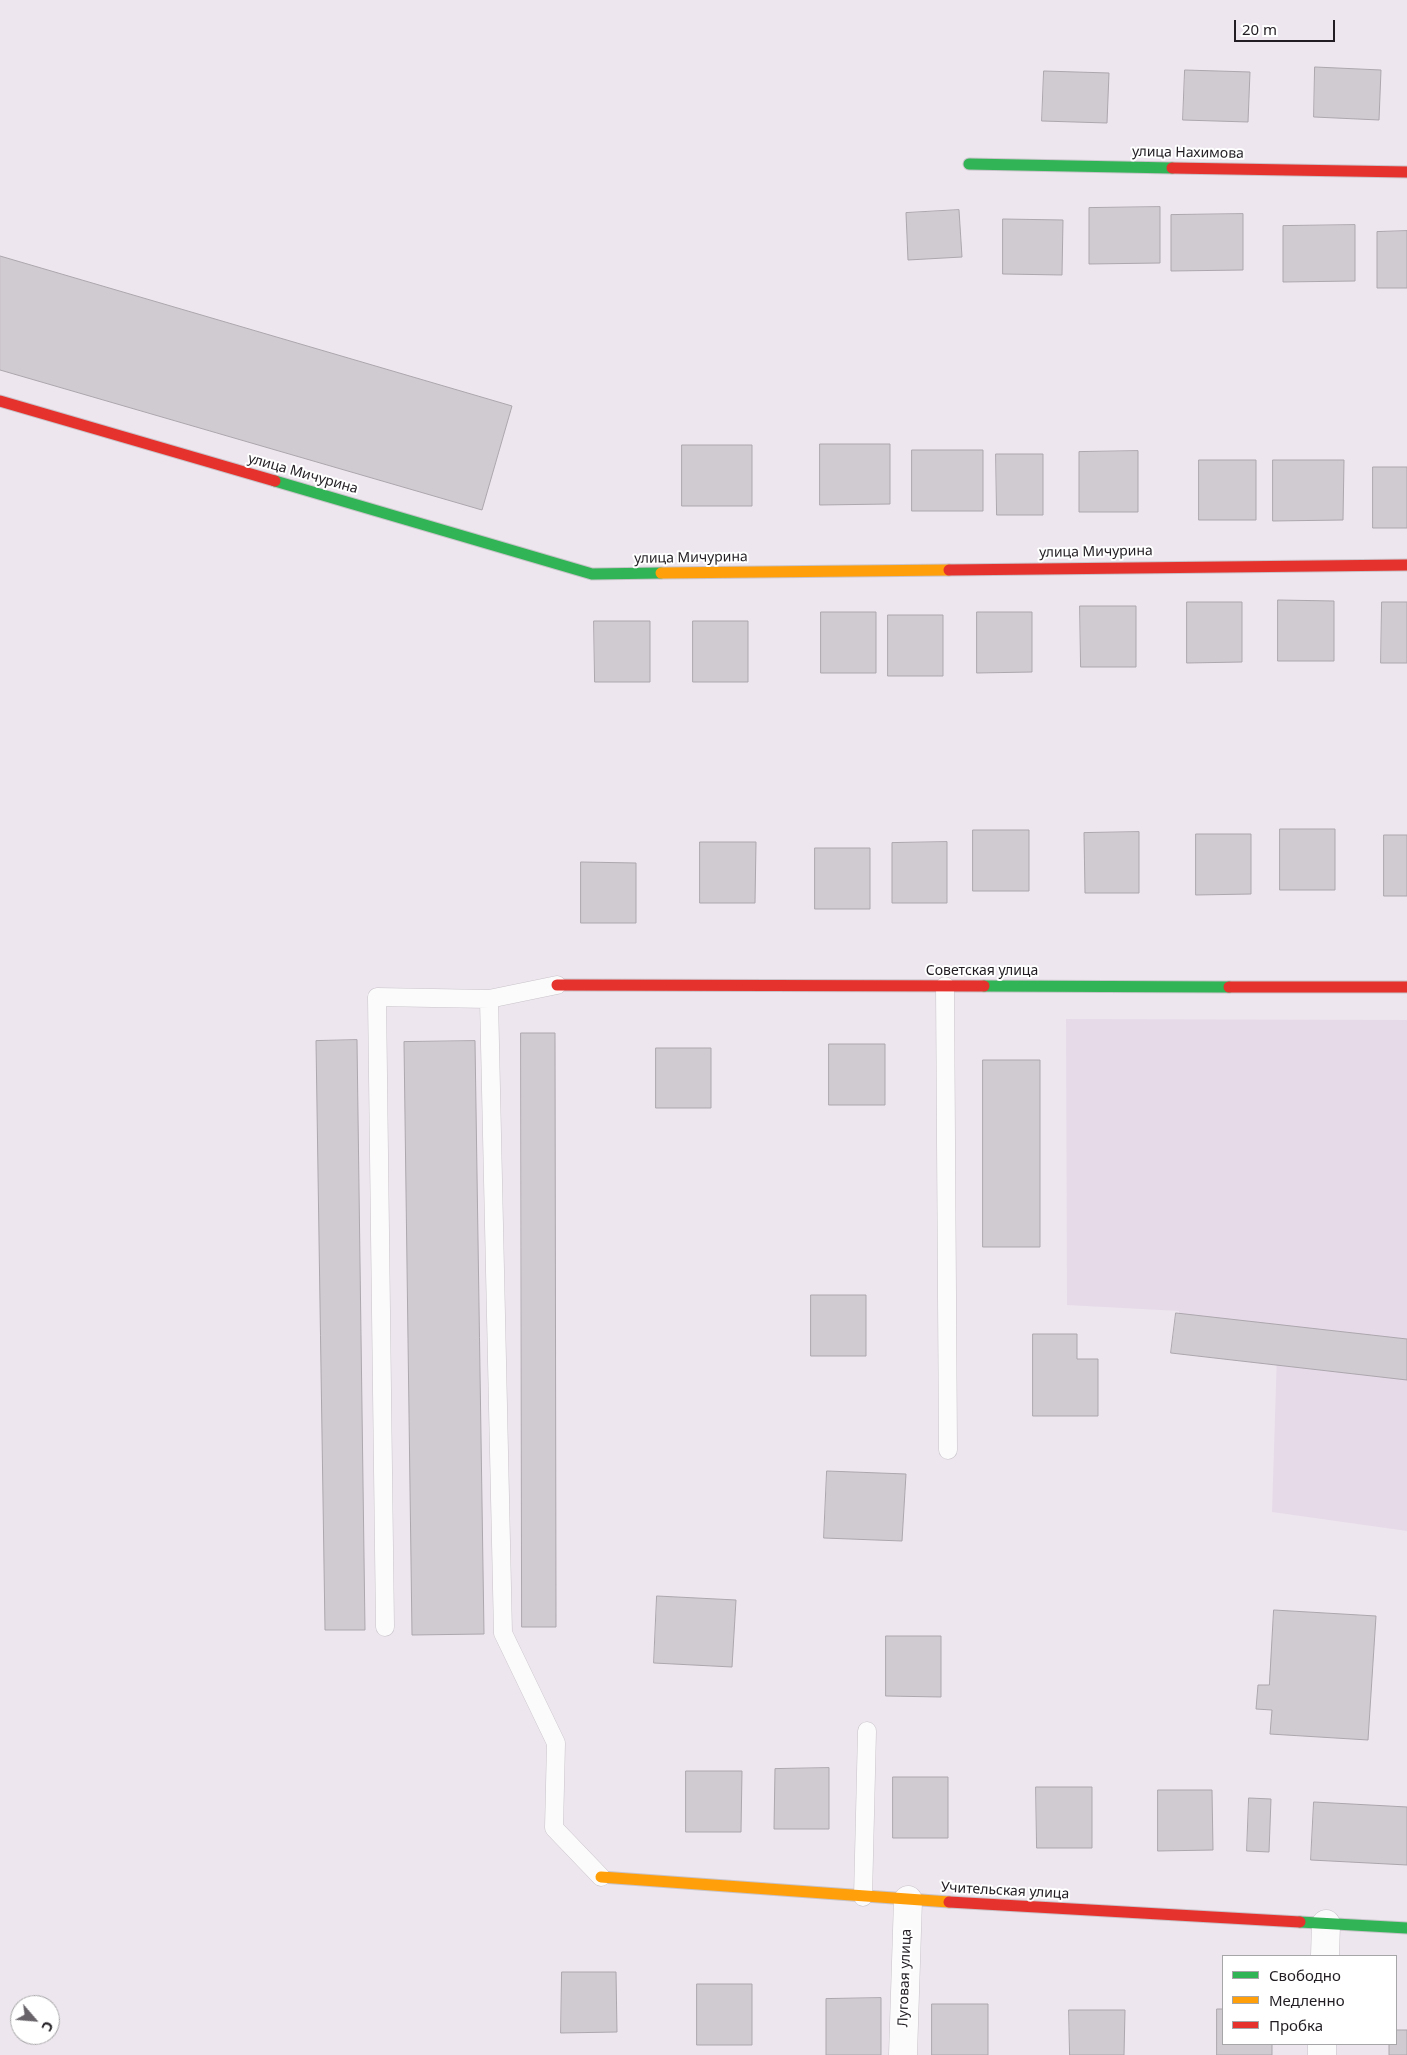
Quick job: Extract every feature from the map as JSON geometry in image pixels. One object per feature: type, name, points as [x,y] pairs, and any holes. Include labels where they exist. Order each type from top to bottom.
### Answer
[{"type":"street","name":"улица Нахимова","points":[[969,164],[1407,172]]},
{"type":"street","name":"улица Мичурина","points":[[0,401],[592,574],[1407,564]]},
{"type":"street","name":"Советская улица","points":[[557,985],[1407,987]]},
{"type":"street","name":"Учительская улица","points":[[601,1877],[908,1900],[1407,1928]]},
{"type":"street","name":"Луговая улица","points":[[903,2055],[908,1900]]},
{"type":"street","points":[[1325,1955],[1326,1924]]},
{"type":"lane","points":[[385,1627],[377,997],[490,999],[557,985]]},
{"type":"lane","points":[[945,986],[948,1450]]},
{"type":"lane","points":[[490,999],[503,1633],[556,1743],[554,1828],[601,1877]]},
{"type":"lane","points":[[863,1897],[868,1731]]},
{"type":"shaded area","points":[[1066,1019],[1407,1020],[1407,1531],[1272,1512],[1277,1353],[1180,1345],[1179,1311],[1067,1305]]},
{"type":"building","points":[[1315,67],[1381,70],[1379,120],[1314,117]]},
{"type":"building","points":[[1185,70],[1250,72],[1248,122],[1183,120]]},
{"type":"building","points":[[1044,71],[1109,73],[1107,123],[1042,121]]},
{"type":"building","points":[[1160,207],[1160,263],[1089,264],[1089,208]]},
{"type":"building","points":[[959,210],[962,257],[908,260],[906,213]]},
{"type":"building","points":[[1243,214],[1243,270],[1171,271],[1171,215]]},
{"type":"building","points":[[1003,219],[1063,220],[1062,275],[1003,274]]},
{"type":"building","points":[[1355,225],[1355,281],[1283,282],[1283,226]]},
{"type":"building","points":[[1407,231],[1407,288],[1377,288],[1377,232]]},
{"type":"building","points":[[0,256],[512,406],[482,510],[0,370]]},
{"type":"building","points":[[820,444],[890,444],[890,504],[820,505]]},
{"type":"building","points":[[682,445],[752,445],[752,506],[682,506]]},
{"type":"building","points":[[912,450],[983,450],[983,511],[912,511]]},
{"type":"building","points":[[1138,451],[1138,512],[1079,512],[1079,452]]},
{"type":"building","points":[[996,454],[1043,454],[1043,515],[997,515]]},
{"type":"building","points":[[1199,460],[1256,460],[1256,520],[1199,520]]},
{"type":"building","points":[[1273,460],[1344,460],[1343,520],[1273,521]]},
{"type":"building","points":[[1373,467],[1407,467],[1407,528],[1373,528]]},
{"type":"building","points":[[1278,600],[1334,601],[1334,661],[1278,661]]},
{"type":"building","points":[[1187,602],[1242,602],[1242,662],[1187,663]]},
{"type":"building","points":[[1382,602],[1407,602],[1407,663],[1381,663]]},
{"type":"building","points":[[1080,606],[1136,606],[1136,667],[1081,667]]},
{"type":"building","points":[[821,612],[876,612],[876,673],[821,673]]},
{"type":"building","points":[[977,612],[1032,612],[1032,672],[977,673]]},
{"type":"building","points":[[888,615],[943,615],[943,676],[888,676]]},
{"type":"building","points":[[594,621],[650,621],[650,682],[595,682]]},
{"type":"building","points":[[693,621],[748,621],[748,682],[693,682]]},
{"type":"building","points":[[1280,829],[1335,829],[1335,890],[1280,890]]},
{"type":"building","points":[[973,830],[1029,830],[1029,891],[973,891]]},
{"type":"building","points":[[1139,832],[1139,893],[1085,893],[1084,833]]},
{"type":"building","points":[[1196,834],[1251,834],[1251,894],[1196,895]]},
{"type":"building","points":[[1384,835],[1407,835],[1407,896],[1384,896]]},
{"type":"building","points":[[700,842],[756,842],[755,903],[700,903]]},
{"type":"building","points":[[947,842],[947,903],[892,903],[892,843]]},
{"type":"building","points":[[815,848],[870,848],[870,909],[815,909]]},
{"type":"building","points":[[581,862],[636,863],[636,923],[581,923]]},
{"type":"building","points":[[521,1033],[555,1033],[556,1627],[522,1627]]},
{"type":"building","points":[[357,1040],[365,1630],[325,1630],[316,1041]]},
{"type":"building","points":[[475,1041],[484,1634],[412,1635],[404,1042]]},
{"type":"building","points":[[829,1044],[885,1044],[885,1105],[829,1105]]},
{"type":"building","points":[[656,1048],[711,1048],[711,1108],[656,1108]]},
{"type":"building","points":[[983,1060],[1040,1060],[1040,1247],[983,1247]]},
{"type":"building","points":[[811,1295],[866,1295],[866,1356],[811,1356]]},
{"type":"building","points":[[1176,1313],[1407,1339],[1407,1380],[1171,1353]]},
{"type":"building","points":[[1033,1334],[1077,1334],[1077,1359],[1098,1359],[1098,1416],[1033,1416]]},
{"type":"building","points":[[827,1471],[906,1474],[902,1541],[824,1538]]},
{"type":"building","points":[[657,1596],[736,1600],[732,1667],[654,1663]]},
{"type":"building","points":[[1274,1610],[1376,1616],[1368,1740],[1270,1734],[1272,1710],[1256,1709],[1258,1685],[1269,1685]]},
{"type":"building","points":[[886,1636],[941,1636],[941,1697],[886,1696]]},
{"type":"building","points":[[829,1768],[829,1829],[774,1829],[775,1769]]},
{"type":"building","points":[[686,1771],[742,1771],[741,1832],[686,1832]]},
{"type":"building","points":[[893,1777],[948,1777],[948,1838],[893,1838]]},
{"type":"building","points":[[1036,1787],[1092,1787],[1092,1848],[1037,1848]]},
{"type":"building","points":[[1158,1790],[1212,1790],[1213,1850],[1158,1851]]},
{"type":"building","points":[[1249,1798],[1271,1799],[1269,1852],[1247,1851]]},
{"type":"building","points":[[1314,1802],[1407,1807],[1407,1865],[1311,1860]]},
{"type":"building","points":[[562,1972],[616,1972],[617,2032],[561,2033]]},
{"type":"building","points":[[697,1984],[752,1984],[752,2045],[697,2045]]},
{"type":"building","points":[[881,1998],[881,2055],[826,2055],[826,1999]]},
{"type":"building","points":[[932,2004],[988,2004],[988,2055],[932,2055]]},
{"type":"building","points":[[1217,2009],[1222,2009],[1222,2045],[1272,2045],[1272,2055],[1217,2055]]},
{"type":"building","points":[[1069,2010],[1125,2010],[1124,2055],[1070,2055]]},
{"type":"building","points":[[1397,2030],[1407,2030],[1407,2055],[1389,2055],[1389,2045],[1397,2045]]},
{"type":"traffic: fast","points":[[969,164],[1172,168]]},
{"type":"traffic: fast","points":[[275,481],[592,574],[661,573]]},
{"type":"traffic: fast","points":[[984,986],[1229,987]]},
{"type":"traffic: fast","points":[[1300,1922],[1407,1928]]},
{"type":"traffic: slow","points":[[661,573],[949,570]]},
{"type":"traffic: slow","points":[[601,1877],[949,1902]]},
{"type":"traffic: jam","points":[[1172,168],[1407,172]]},
{"type":"traffic: jam","points":[[0,401],[275,481]]},
{"type":"traffic: jam","points":[[949,570],[1407,565]]},
{"type":"traffic: jam","points":[[557,985],[984,986]]},
{"type":"traffic: jam","points":[[1229,987],[1407,987]]},
{"type":"traffic: jam","points":[[949,1902],[1300,1922]]}]
